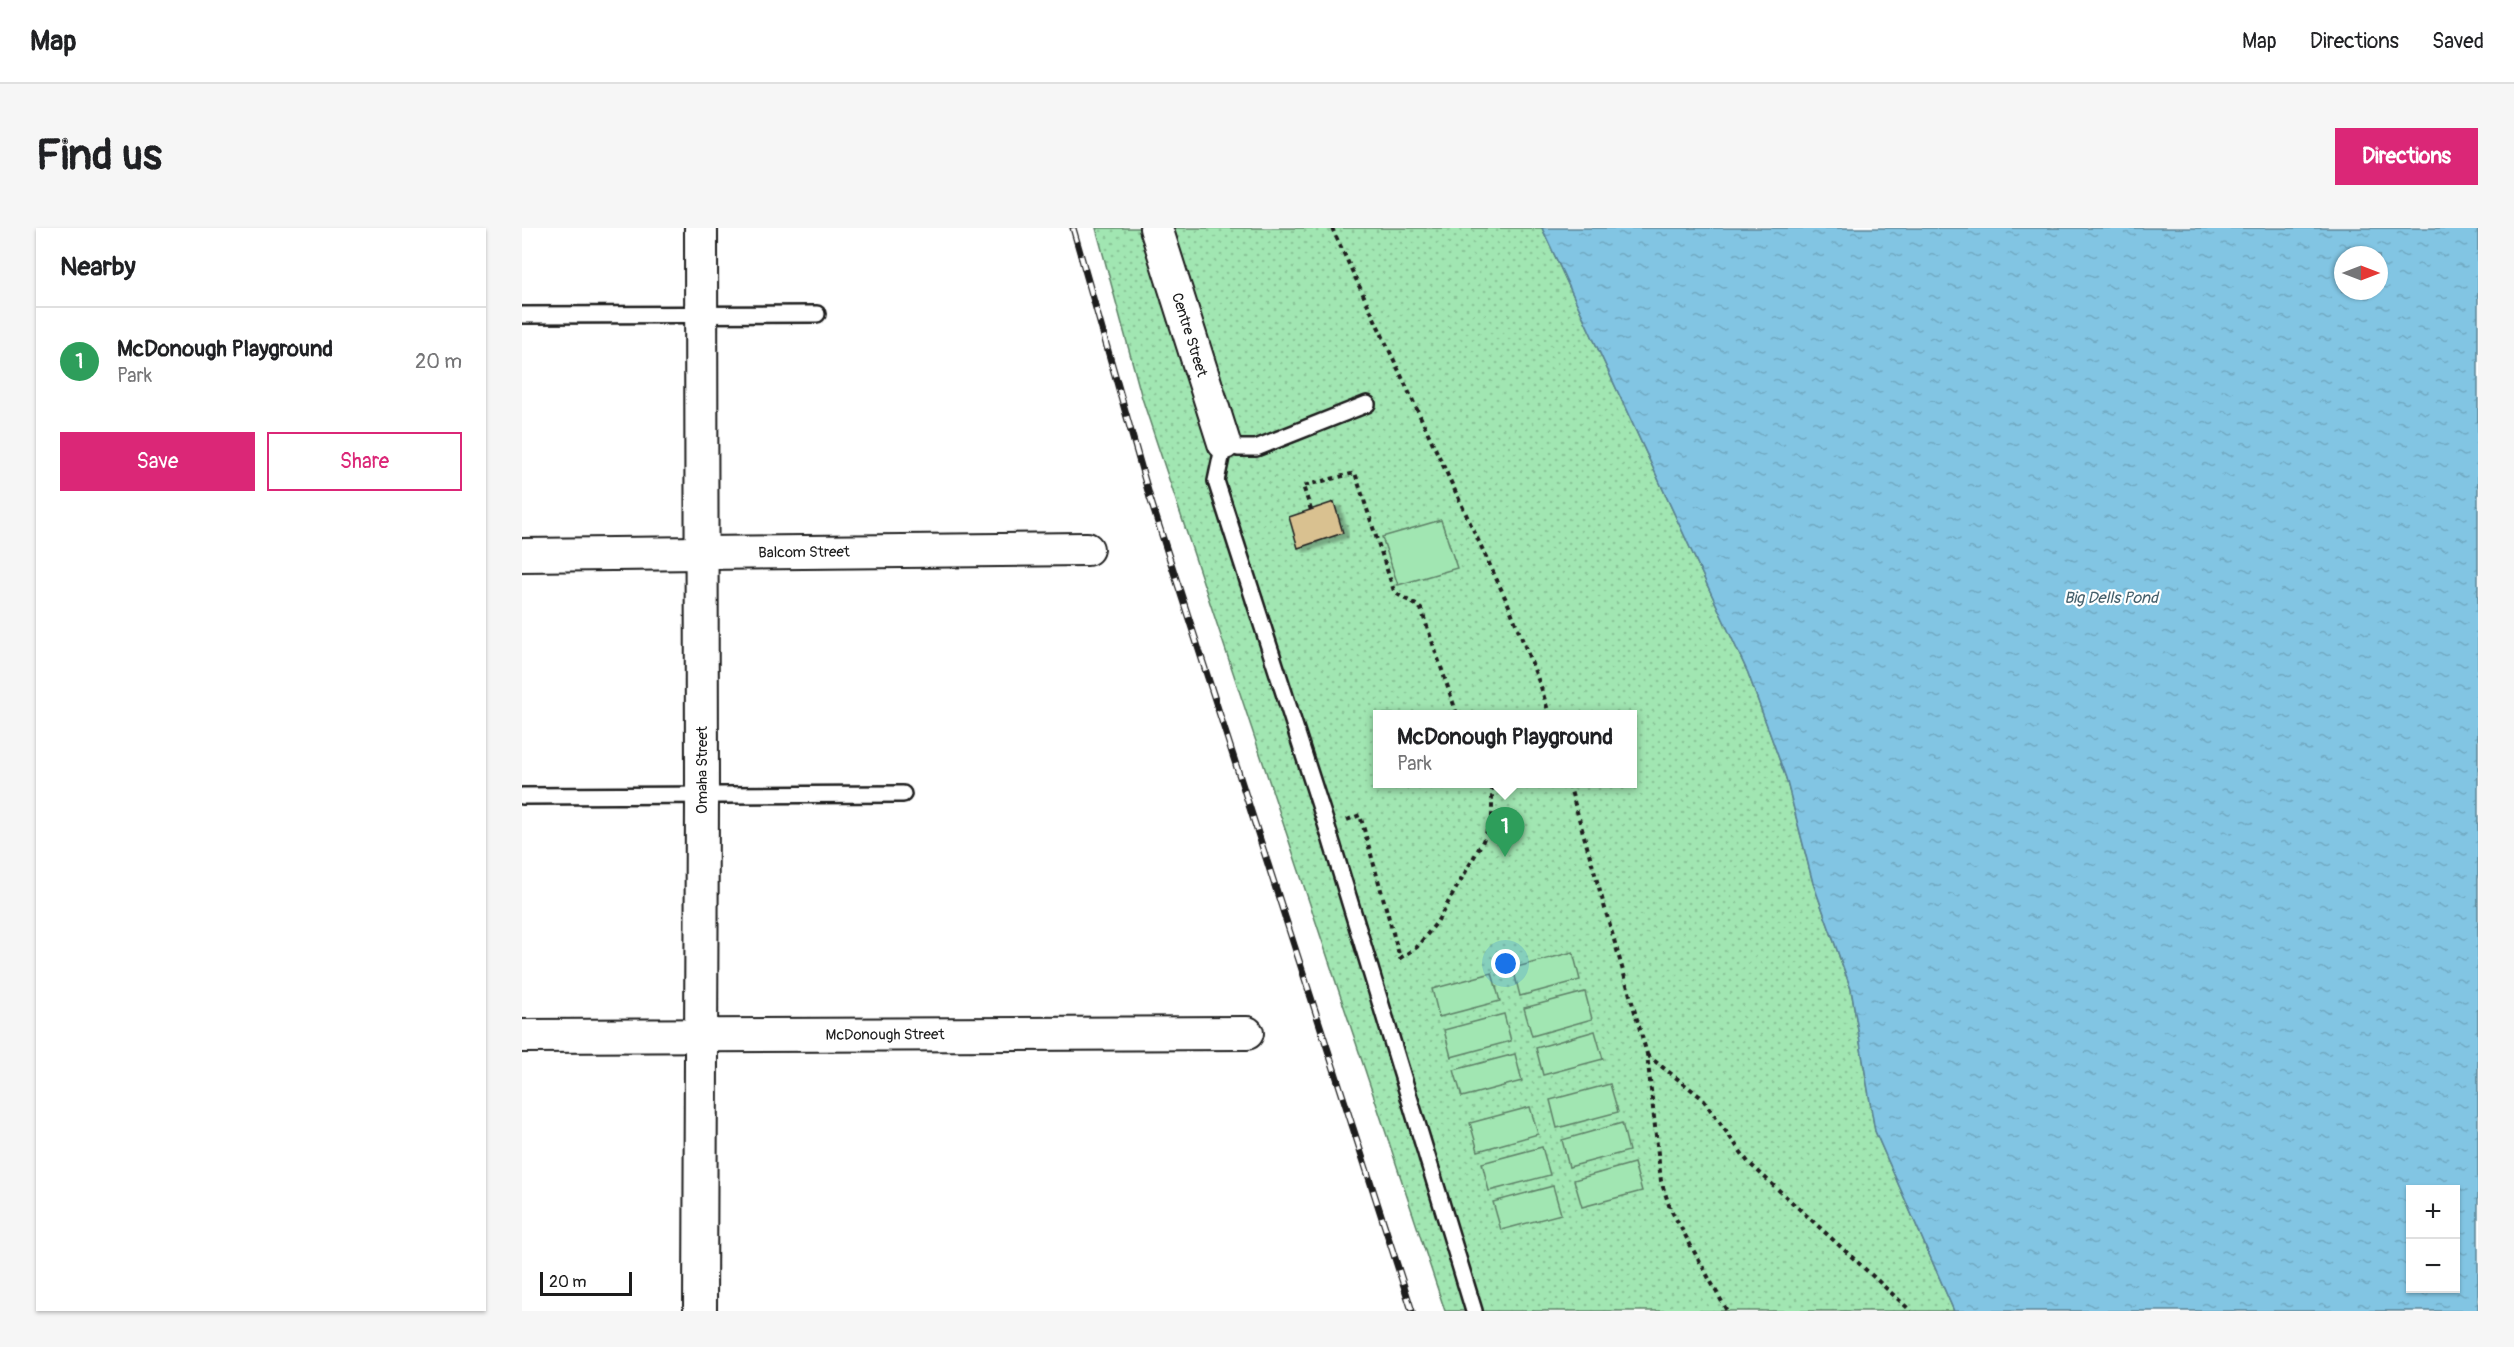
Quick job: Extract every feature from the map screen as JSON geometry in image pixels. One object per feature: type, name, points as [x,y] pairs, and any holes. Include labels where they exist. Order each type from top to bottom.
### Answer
[{"type":"street","name":"Omaha Street","points":[[700,228],[702,554],[700,1311]]},
{"type":"street","name":"Centre Street","points":[[1156,228],[1224,443]]},
{"type":"street","name":"Balcom Street","points":[[522,555],[1087,549]]},
{"type":"street","name":"McDonough Street","points":[[522,1036],[1246,1034]]},
{"type":"lane","points":[[522,315],[817,314]]},
{"type":"lane","points":[[1367,404],[1256,448],[1238,448],[1224,443],[1216,481],[1327,827],[1474,1311]]},
{"type":"lane","points":[[522,796],[903,794]]},
{"type":"path","points":[[1332,228],[1509,606],[1548,710]]},
{"type":"path","points":[[1311,510],[1303,486],[1355,473],[1394,591],[1421,609],[1456,710]]},
{"type":"path","points":[[1327,827],[1360,815],[1400,958],[1417,947],[1437,922],[1482,843],[1492,820],[1492,788]]},
{"type":"path","points":[[1570,788],[1647,1054],[1661,1181],[1670,1208],[1727,1311]]},
{"type":"path","points":[[1647,1054],[1702,1098],[1748,1162],[1911,1311]]},
{"type":"green space","points":[[1096,228],[1542,228],[1748,673],[1786,778],[1813,883],[1851,989],[1875,1131],[1954,1311],[1445,1311],[1142,398]]},
{"type":"green space","points":[[1441,520],[1457,568],[1398,585],[1382,537]]},
{"type":"green space","points":[[1573,952],[1580,980],[1520,996],[1513,968]]},
{"type":"green space","points":[[1492,973],[1500,1001],[1439,1017],[1432,989]]},
{"type":"green space","points":[[1585,992],[1592,1019],[1532,1036],[1524,1008]]},
{"type":"green space","points":[[1504,1014],[1511,1041],[1451,1057],[1444,1030]]},
{"type":"green space","points":[[1595,1031],[1603,1059],[1543,1075],[1536,1048]]},
{"type":"green space","points":[[1515,1054],[1522,1081],[1462,1097],[1454,1070]]},
{"type":"green space","points":[[1610,1084],[1618,1112],[1557,1128],[1550,1100]]},
{"type":"green space","points":[[1530,1107],[1538,1134],[1478,1151],[1470,1123]]},
{"type":"green space","points":[[1622,1123],[1629,1151],[1569,1167],[1562,1140]]},
{"type":"green space","points":[[1542,1147],[1550,1175],[1489,1191],[1482,1163]]},
{"type":"green space","points":[[1634,1163],[1642,1191],[1582,1207],[1574,1180]]},
{"type":"green space","points":[[1553,1186],[1561,1214],[1501,1230],[1493,1202]]},
{"type":"water","name":"Big Dells Pond","points":[[1542,228],[2478,228],[2478,1311],[1954,1311],[1875,1131],[1851,989],[1813,883],[1786,778],[1748,673]]},
{"type":"building","points":[[1334,502],[1343,533],[1298,548],[1289,517]]},
{"type":"railway","points":[[1073,228],[1150,498],[1412,1311]]},
{"type":"place","name":"McDonough Playground","points":[[1505,857]]}]
